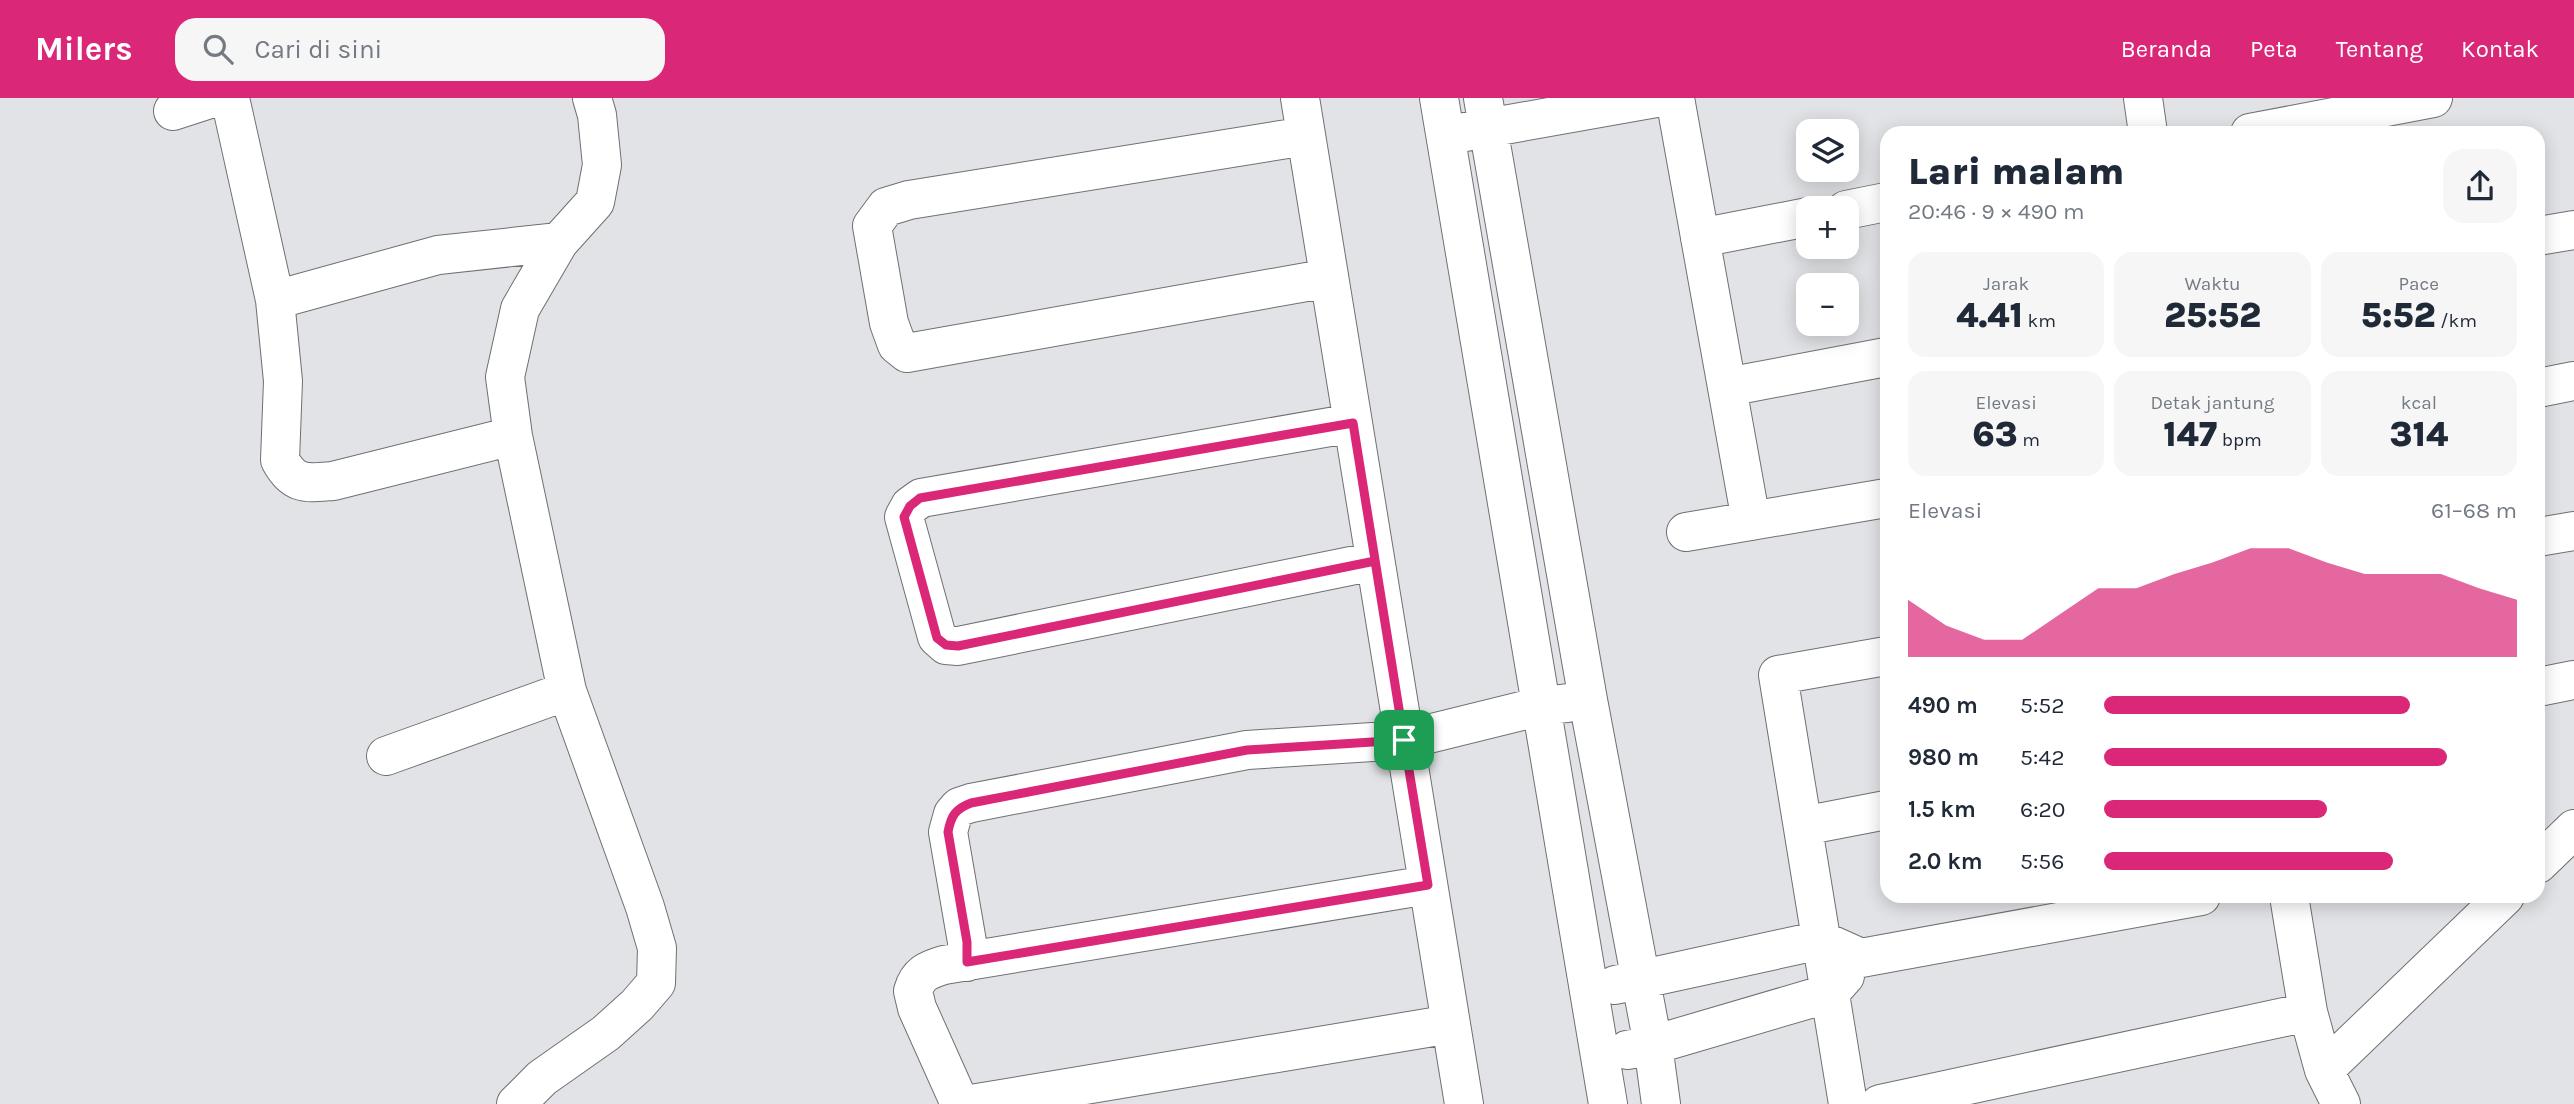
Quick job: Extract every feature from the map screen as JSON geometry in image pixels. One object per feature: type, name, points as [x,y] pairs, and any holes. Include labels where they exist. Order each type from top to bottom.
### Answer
[{"type":"street","points":[[173,111],[213,98]]},
{"type":"street","points":[[230,98],[275,300],[283,381],[280,460],[294,480],[310,483],[333,481],[513,436]]},
{"type":"street","points":[[516,1104],[542,1078],[606,1033],[637,1005],[656,983],[657,948],[646,907],[567,691],[513,436],[505,377],[520,309],[559,242],[595,202],[602,165],[597,115],[592,98]]},
{"type":"street","points":[[1300,98],[1464,1104]]},
{"type":"street","points":[[1439,98],[1608,1104]]},
{"type":"street","points":[[1445,135],[1486,113],[1656,98]]},
{"type":"street","points":[[1675,98],[1751,522]]},
{"type":"street","points":[[2143,98],[2147,126]]},
{"type":"street","points":[[2287,126],[2433,98]]},
{"type":"street","points":[[1486,113],[1588,700],[1653,1045],[1661,1104]]},
{"type":"street","points":[[1306,136],[909,200],[887,207],[872,226],[889,323],[897,345],[908,353],[1329,278]]},
{"type":"street","points":[[1859,207],[1880,203]]},
{"type":"street","points":[[1700,238],[1796,219]]},
{"type":"street","points":[[2545,235],[2574,230]]},
{"type":"street","points":[[275,300],[438,255],[559,242]]},
{"type":"street","points":[[1727,387],[1880,358]]},
{"type":"street","points":[[2545,387],[2574,381]]},
{"type":"street","points":[[1353,423],[920,498],[910,506],[904,517],[937,638],[946,645],[958,646],[1375,561]]},
{"type":"street","points":[[1686,531],[1880,499]]},
{"type":"street","points":[[2545,536],[2574,531]]},
{"type":"street","points":[[1848,1104],[1779,675],[1880,657]]},
{"type":"street","points":[[2545,686],[2574,680]]},
{"type":"street","points":[[386,756],[567,691]]},
{"type":"street","points":[[967,962],[967,942],[948,832],[950,821],[959,807],[1247,750],[1404,740],[1542,706],[1588,700]]},
{"type":"street","points":[[1803,826],[1880,811]]},
{"type":"street","points":[[2545,833],[2574,828]]},
{"type":"street","points":[[2545,857],[2574,828]]},
{"type":"street","points":[[960,1104],[917,1008],[913,991],[920,974],[930,969],[1428,885]]},
{"type":"street","points":[[1589,990],[1641,981],[1821,940],[1861,958],[2163,903]]},
{"type":"street","points":[[2289,903],[2308,1012],[2324,1070],[2341,1104]]},
{"type":"street","points":[[2324,1070],[2498,903]]},
{"type":"street","points":[[1599,1055],[1653,1045],[1830,993],[1861,958]]},
{"type":"street","points":[[1880,1104],[2308,1012]]},
{"type":"street","points":[[971,1104],[1451,1024]]},
{"type":"route","points":[[1404,740],[1375,561],[1353,423],[920,498],[910,506],[904,517],[937,638],[946,645],[958,646],[1375,561],[1390,650],[1404,740],[1247,750],[959,807],[953,814],[948,832],[967,942],[967,962],[1428,885],[1404,740]]}]
